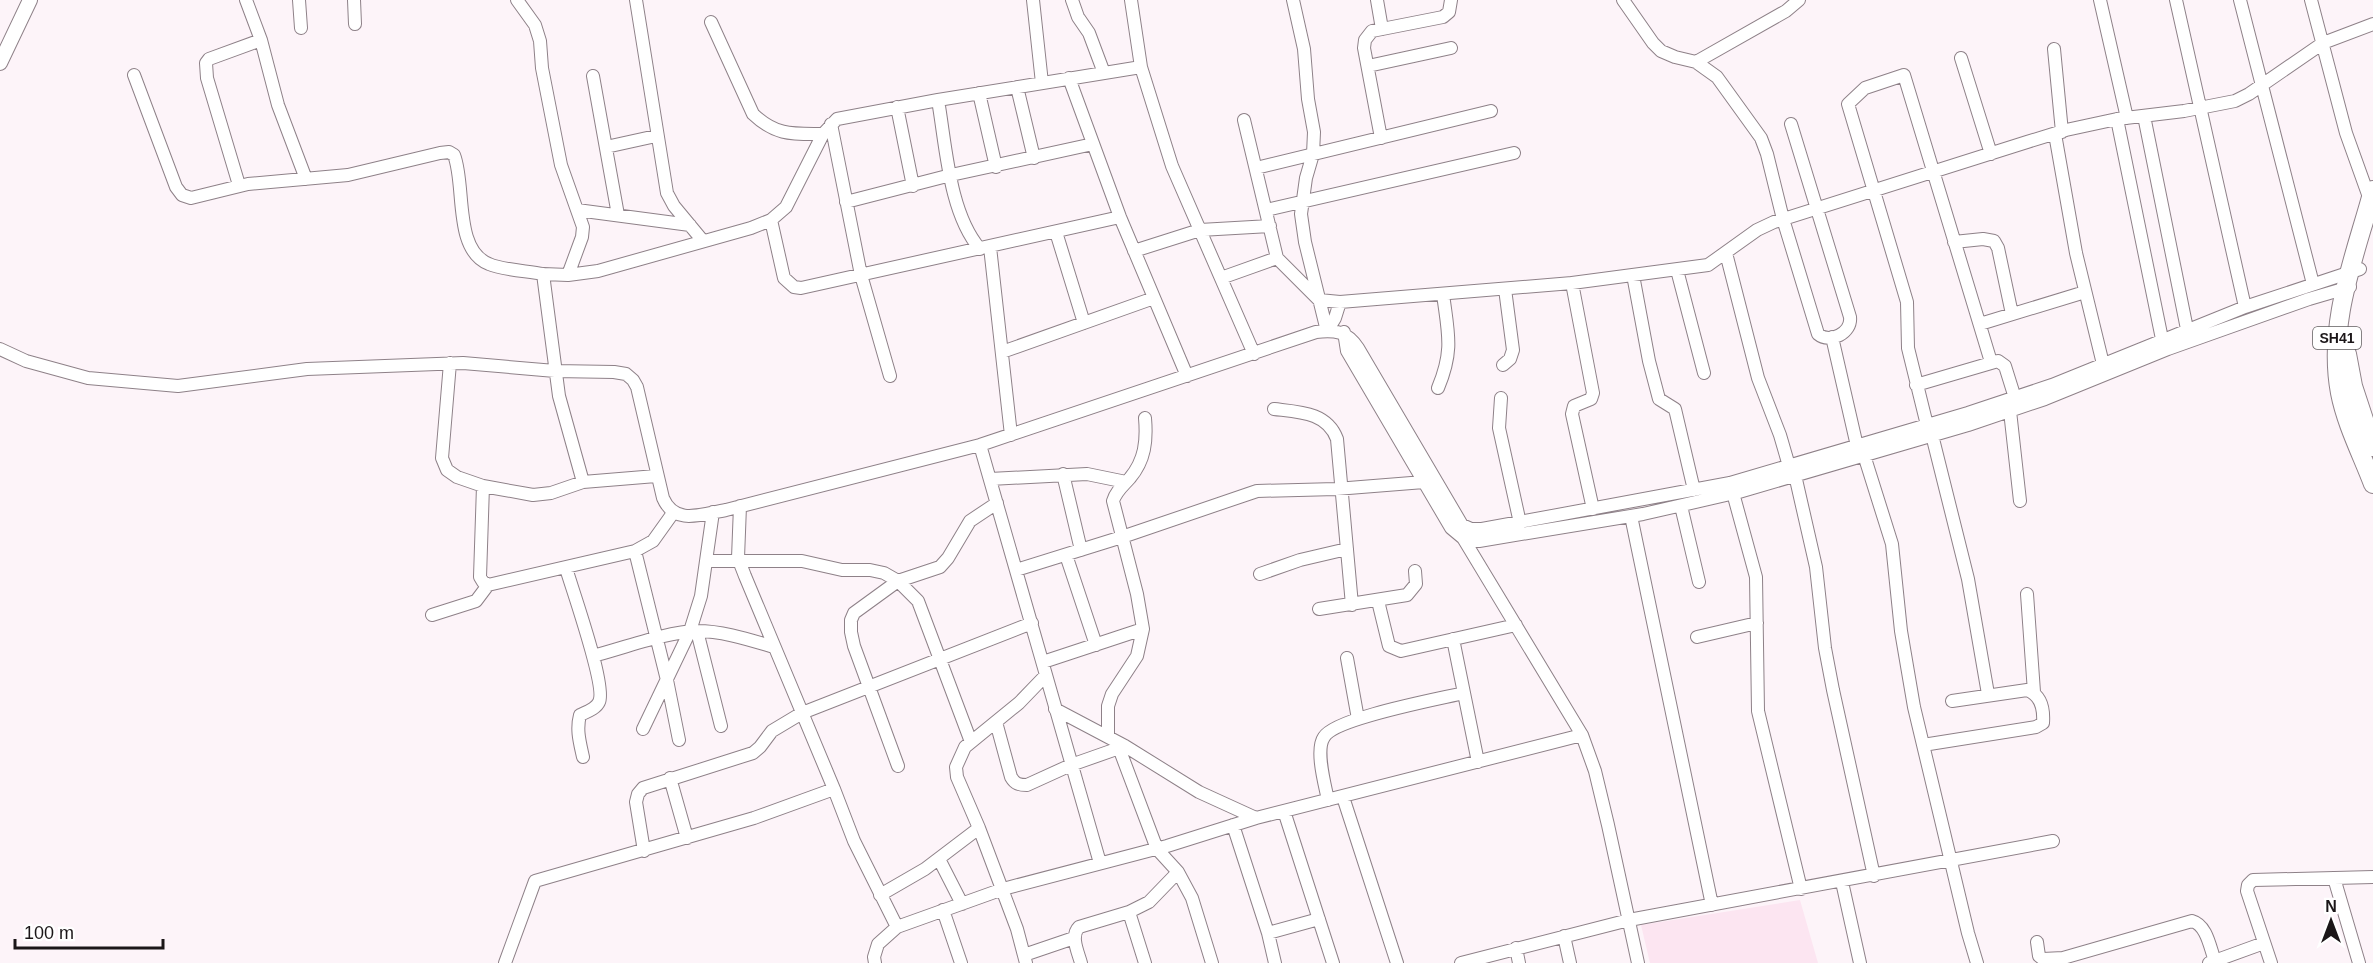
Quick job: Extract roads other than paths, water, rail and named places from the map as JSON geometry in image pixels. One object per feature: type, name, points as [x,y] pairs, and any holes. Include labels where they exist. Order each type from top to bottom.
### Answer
[{"type":"main road","name":"SH41","points":[[2372,195],[2337,337],[2338,376],[2347,415],[2373,484]]},
{"type":"main road","name":"SH41","points":[[2373,224],[2352,279],[2347,330],[2348,368],[2373,447]]},
{"type":"street","points":[[0,63],[30,0]]},
{"type":"street","points":[[246,0],[261,40],[278,105],[306,179]]},
{"type":"street","points":[[299,0],[301,28]]},
{"type":"street","points":[[354,0],[356,24]]},
{"type":"street","points":[[517,0],[535,26],[540,41],[542,68],[561,165],[583,227],[582,237],[568,275]]},
{"type":"street","points":[[636,0],[667,194],[703,241]]},
{"type":"street","points":[[1033,0],[1042,83]]},
{"type":"street","points":[[1072,0],[1078,17],[1089,33],[1104,73]]},
{"type":"street","points":[[1131,0],[1141,67],[1172,166],[1254,354]]},
{"type":"street","points":[[1293,0],[1304,48],[1308,99],[1314,132],[1313,154],[1301,203],[1305,242],[1327,331]]},
{"type":"street","points":[[1377,0],[1382,29]]},
{"type":"street","points":[[1381,138],[1365,40],[1372,31],[1443,17],[1449,12],[1451,0]]},
{"type":"street","points":[[1623,0],[1661,51],[1696,62],[1717,77],[1761,138],[1818,334],[1824,338],[1832,337],[1845,333],[1850,328],[1850,317],[1815,209],[1791,124]]},
{"type":"street","points":[[1696,62],[1786,11],[1799,0]]},
{"type":"street","points":[[2100,0],[2162,339]]},
{"type":"street","points":[[2176,0],[2245,307]]},
{"type":"street","points":[[2240,0],[2313,284]]},
{"type":"street","points":[[2311,0],[2346,133],[2372,195]]},
{"type":"street","points":[[711,22],[753,114],[764,125],[781,133],[827,129]]},
{"type":"street","points":[[1244,120],[1277,258],[1319,300],[1340,302],[1505,289],[1572,283],[1708,265],[1757,230],[1783,219],[1873,190],[2059,133],[2122,119],[2201,109],[2235,101],[2323,43],[2373,24]]},
{"type":"street","points":[[239,185],[207,78],[206,63],[209,59],[261,40]]},
{"type":"street","points":[[1368,66],[1451,48]]},
{"type":"street","points":[[2054,49],[2059,133],[2085,292],[2103,364]]},
{"type":"street","points":[[1960,58],[1991,154]]},
{"type":"street","points":[[134,75],[176,187],[182,195],[191,198],[239,185],[348,175],[449,152],[454,155],[458,167],[467,239],[478,258],[496,267],[568,275],[597,271],[751,228],[771,220],[786,207],[827,129],[837,119],[854,114],[1141,67]]},
{"type":"street","points":[[1988,694],[1968,579],[1908,348],[1907,302],[1848,104],[1865,88],[1904,75],[1992,362]]},
{"type":"street","points":[[593,76],[618,215]]},
{"type":"street","points":[[1069,78],[1120,217],[1187,376]]},
{"type":"street","points":[[1017,87],[1034,158]]},
{"type":"street","points":[[979,93],[996,167]]},
{"type":"street","points":[[938,100],[957,202],[972,240],[985,248],[1002,352],[1011,435]]},
{"type":"street","points":[[897,107],[913,186]]},
{"type":"street","points":[[1256,168],[1491,111]]},
{"type":"street","points":[[2144,116],[2187,329]]},
{"type":"street","points":[[827,129],[846,202],[861,275],[890,376]]},
{"type":"street","points":[[606,147],[656,136]]},
{"type":"street","points":[[846,202],[1093,144]]},
{"type":"street","points":[[1266,210],[1514,153]]},
{"type":"street","points":[[577,210],[690,225]]},
{"type":"street","points":[[771,220],[783,278],[794,287],[801,288],[1120,217]]},
{"type":"street","points":[[1134,251],[1200,230],[1270,226]]},
{"type":"street","points":[[1056,232],[1084,323]]},
{"type":"street","points":[[1954,242],[1983,238],[1994,241],[1998,248],[2012,314]]},
{"type":"street","points":[[1726,253],[1758,378],[1792,470],[1816,567],[1833,690],[1874,876]]},
{"type":"street","points":[[1221,278],[1277,258]]},
{"type":"street","points":[[1677,270],[1704,374]]},
{"type":"street","points":[[543,274],[555,371],[566,422],[584,482]]},
{"type":"street","points":[[1633,275],[1654,383],[1659,399],[1675,409],[1694,490]]},
{"type":"street","points":[[1929,430],[2245,307],[2313,284],[2352,279]]},
{"type":"street","points":[[0,349],[26,361],[88,378],[178,386],[307,369],[450,363],[626,374],[633,380],[656,476],[667,508],[673,513],[694,516],[740,507],[980,445],[1316,332],[1344,332],[1358,348],[1462,525],[1471,529],[1482,529],[1792,470],[1929,430],[2010,411],[2168,349],[2309,299],[2352,279]]},
{"type":"street","points":[[1572,283],[1593,393],[1591,399],[1574,406],[1572,414],[1593,509]]},
{"type":"street","points":[[1503,365],[1510,359],[1513,350],[1505,289]]},
{"type":"street","points":[[1980,324],[2085,292]]},
{"type":"street","points":[[1438,388],[1447,367],[1449,354],[1443,294]]},
{"type":"street","points":[[1002,352],[1154,298]]},
{"type":"street","points":[[1327,331],[1335,318],[1340,302]]},
{"type":"street","points":[[1344,332],[1347,351],[1451,528],[1463,538],[1582,735],[1595,771],[1638,963]]},
{"type":"street","points":[[1832,337],[1860,450],[1892,544],[1907,670],[1950,860],[1977,963]]},
{"type":"street","points":[[1916,385],[1998,361],[2005,366],[2015,398]]},
{"type":"street","points":[[450,363],[442,458],[447,470],[457,477],[483,486],[543,495],[584,482],[656,476]]},
{"type":"street","points":[[1501,398],[1499,428],[1520,523]]},
{"type":"street","points":[[1274,409],[1314,416],[1333,428],[1337,439],[1352,605]]},
{"type":"street","points":[[2010,411],[2020,501]]},
{"type":"street","points":[[1108,737],[1108,706],[1112,694],[1137,656],[1143,628],[1137,594],[1113,501],[1115,493],[1141,461],[1146,433],[1145,418]]},
{"type":"street","points":[[980,445],[1100,863]]},
{"type":"street","points":[[1463,538],[1471,541],[1493,539],[1681,506],[1733,493],[1792,470]]},
{"type":"street","points":[[1063,474],[1081,550]]},
{"type":"street","points":[[990,480],[1087,474],[1126,482]]},
{"type":"street","points":[[1016,570],[1257,491],[1424,482]]},
{"type":"street","points":[[483,486],[480,577],[488,585]]},
{"type":"street","points":[[1733,493],[1756,577],[1758,711],[1800,889]]},
{"type":"street","points":[[898,766],[854,646],[851,620],[854,613],[898,581],[940,567],[948,558],[969,521],[997,503]]},
{"type":"street","points":[[1681,506],[1699,582]]},
{"type":"street","points":[[740,507],[738,544],[740,561],[854,841],[897,927]]},
{"type":"street","points":[[643,729],[694,631],[707,561],[713,512]]},
{"type":"street","points":[[432,615],[476,601],[488,585],[635,551],[653,541],[673,513]]},
{"type":"street","points":[[1631,516],[1713,905]]},
{"type":"street","points":[[1260,574],[1300,560],[1347,549]]},
{"type":"street","points":[[635,551],[667,680],[679,740]]},
{"type":"street","points":[[1066,555],[1096,645]]},
{"type":"street","points":[[707,561],[802,561],[842,570],[870,570],[884,573],[898,581],[918,601],[971,742]]},
{"type":"street","points":[[566,568],[593,656],[601,691],[601,701],[580,716],[578,729],[583,757]]},
{"type":"street","points":[[1319,609],[1407,595],[1416,584],[1415,571]]},
{"type":"street","points":[[1923,745],[2042,725],[2043,711],[2034,692],[2027,594]]},
{"type":"street","points":[[1378,601],[1389,646],[1395,650],[1401,651],[1516,625]]},
{"type":"street","points":[[644,851],[636,802],[643,788],[753,753],[772,731],[802,713],[1032,623]]},
{"type":"street","points":[[1697,637],[1757,623]]},
{"type":"street","points":[[1042,662],[1143,628]]},
{"type":"street","points":[[593,656],[694,631],[738,637],[774,647]]},
{"type":"street","points":[[694,631],[721,726]]},
{"type":"street","points":[[1454,639],[1478,762]]},
{"type":"street","points":[[1347,658],[1358,719]]},
{"type":"street","points":[[1046,675],[1019,703],[965,747],[956,767],[957,777],[1003,889],[1025,959],[1074,938]]},
{"type":"street","points":[[1952,701],[1988,694],[2027,690],[2034,692]]},
{"type":"street","points":[[1328,800],[1320,751],[1323,737],[1332,728],[1358,719],[1464,693]]},
{"type":"street","points":[[1056,709],[1108,737],[1199,792],[1256,818]]},
{"type":"street","points":[[996,722],[1014,782],[1027,785],[1071,765],[1122,747]]},
{"type":"street","points":[[875,963],[874,957],[878,944],[897,927],[1003,889],[1157,849],[1256,818],[1582,735]]},
{"type":"street","points":[[1122,747],[1157,849],[1178,872],[1192,898],[1212,963]]},
{"type":"street","points":[[670,778],[687,838]]},
{"type":"street","points":[[505,963],[535,881],[754,818],[834,789]]},
{"type":"street","points":[[1342,796],[1397,963]]},
{"type":"street","points":[[1284,811],[1333,963]]},
{"type":"street","points":[[1233,825],[1268,933],[1275,963]]},
{"type":"street","points":[[880,895],[939,859],[979,828]]},
{"type":"street","points":[[1464,963],[1629,920],[2053,841]]},
{"type":"street","points":[[939,859],[962,904]]},
{"type":"street","points":[[1081,963],[1074,938],[1075,931],[1079,927],[1129,912],[1149,902],[1178,872]]},
{"type":"street","points":[[2271,963],[2247,891],[2248,885],[2253,880],[2373,877]]},
{"type":"street","points":[[2334,878],[2359,963]]},
{"type":"street","points":[[1842,882],[1860,963]]},
{"type":"street","points":[[943,910],[961,963]]},
{"type":"street","points":[[1129,912],[1145,963]]},
{"type":"street","points":[[1268,933],[1319,919]]},
{"type":"street","points":[[2037,942],[2039,956],[2043,959],[2064,960],[2192,921],[2203,928],[2211,962],[2264,943]]},
{"type":"street","points":[[1564,936],[1570,963]]},
{"type":"street","points":[[1516,948],[1519,963]]}]
